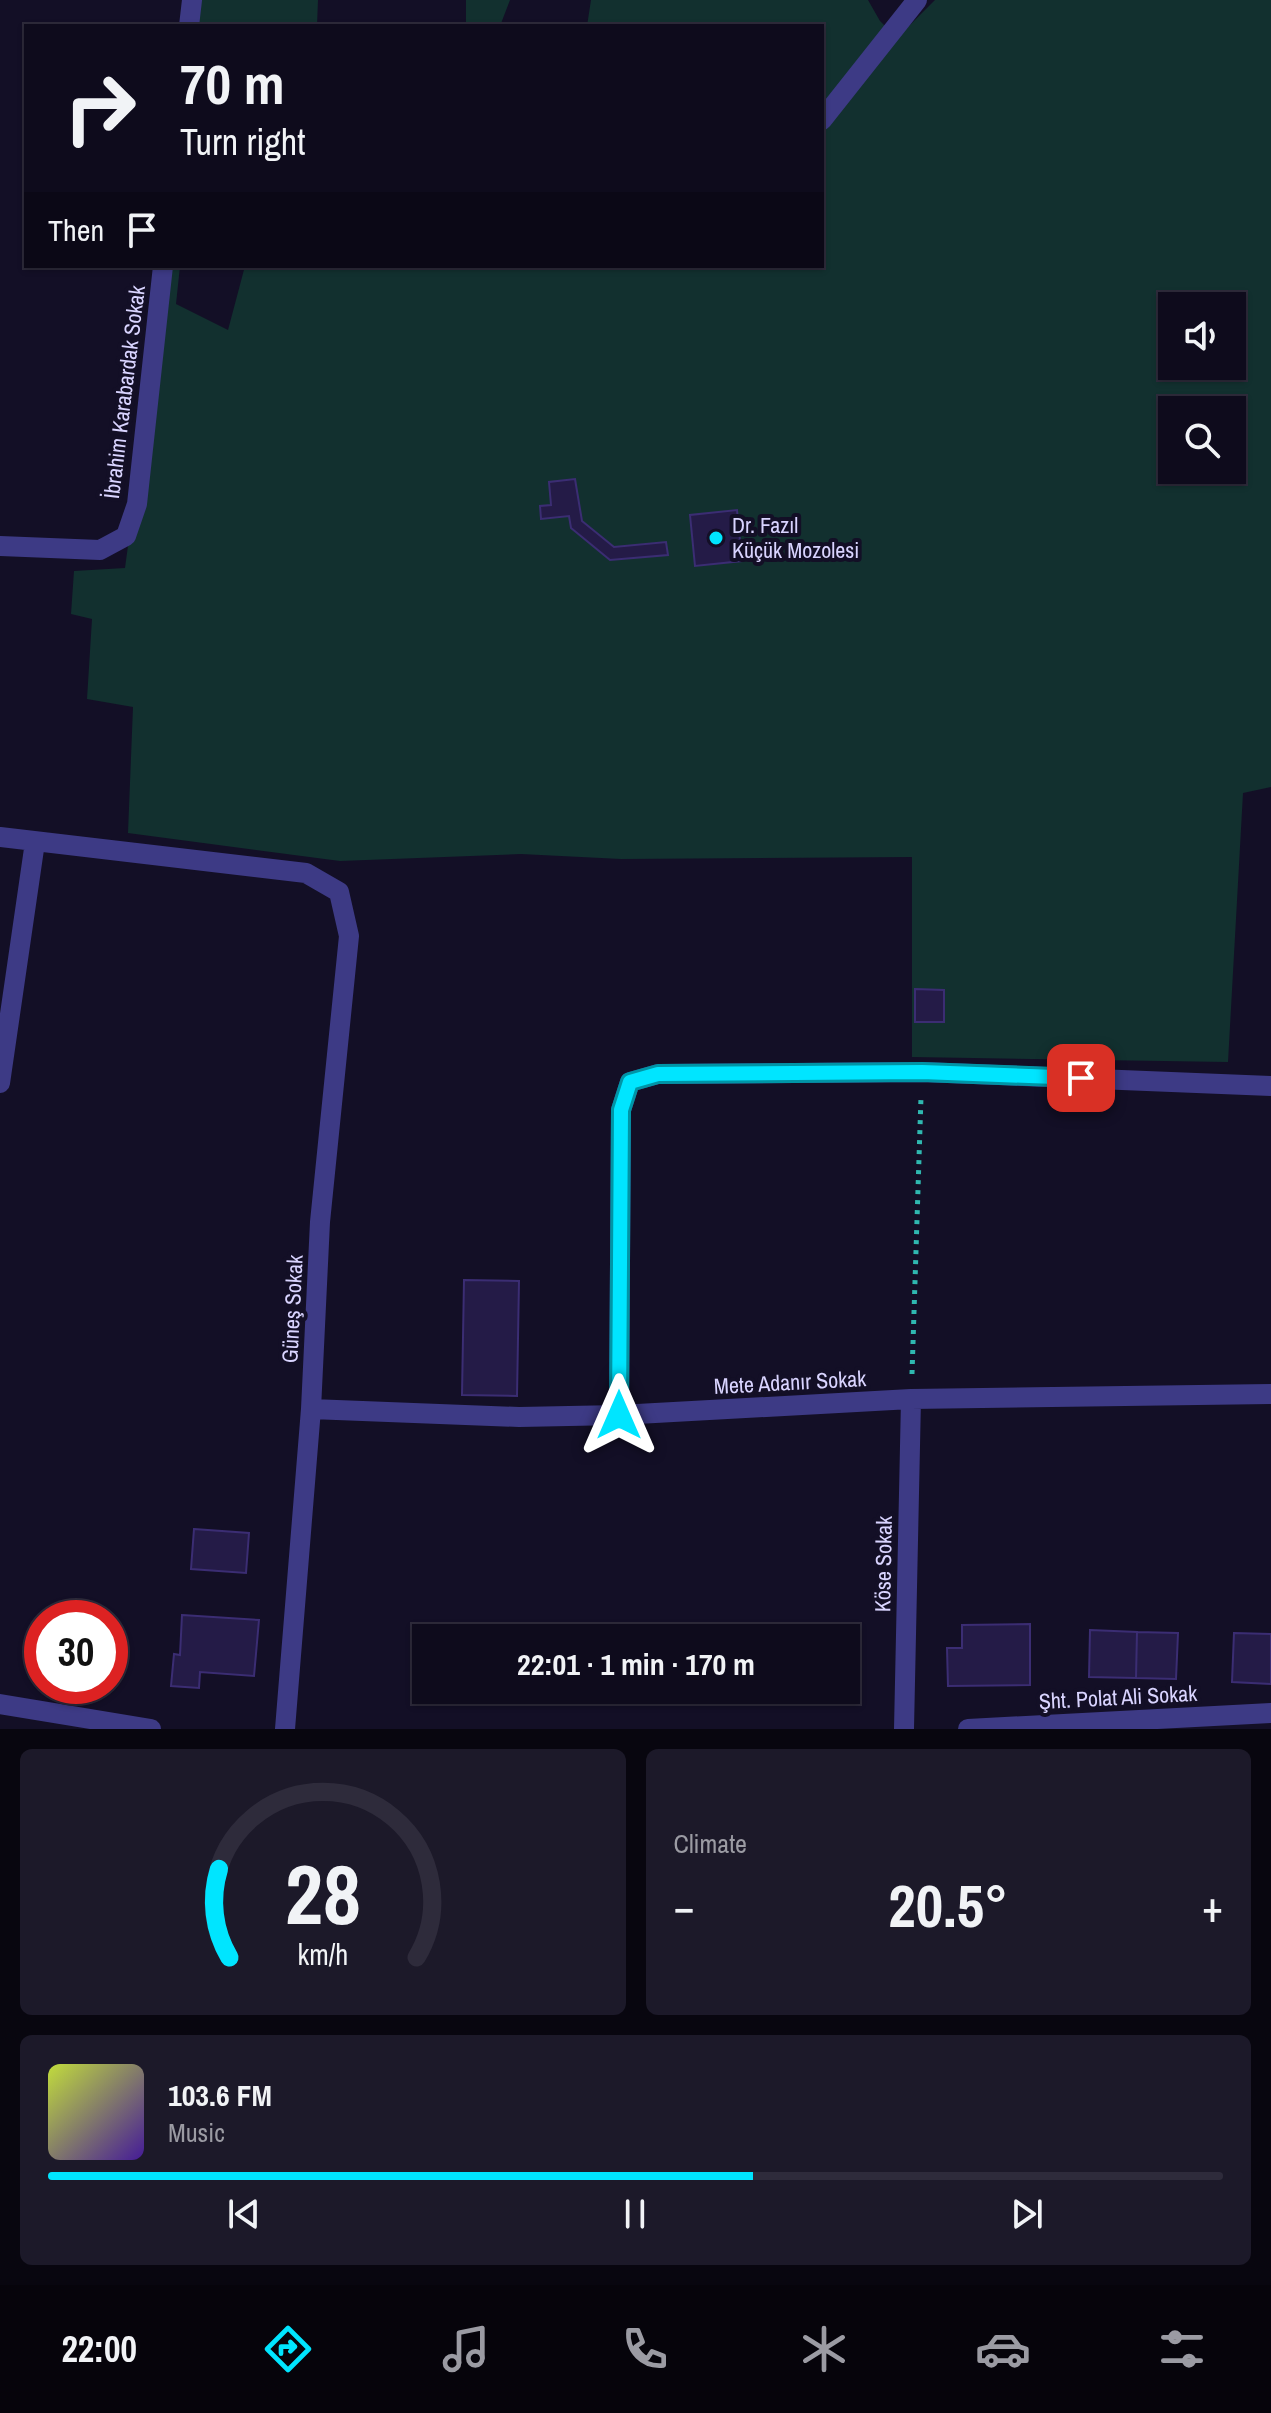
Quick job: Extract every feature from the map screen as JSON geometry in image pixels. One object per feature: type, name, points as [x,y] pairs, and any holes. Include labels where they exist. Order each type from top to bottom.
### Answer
[{"type":"street","points":[[189,24],[192,0]]},
{"type":"street","points":[[824,117],[917,0]]},
{"type":"street","name":"İbrahim Karabardak Sokak","points":[[0,546],[100,550],[126,536],[137,504],[163,268]]},
{"type":"street","points":[[0,837],[35,842],[0,1083]]},
{"type":"street","name":"Güneş Sokak","points":[[35,842],[306,873],[339,892],[349,936],[320,1222],[311,1409],[285,1729]]},
{"type":"street","points":[[619,1415],[621,1110],[630,1082],[658,1074],[922,1072],[1271,1086]]},
{"type":"street","name":"Mete Adanır Sokak","points":[[311,1409],[519,1417],[619,1415],[911,1399],[1271,1394]]},
{"type":"street","name":"Köse Sokak","points":[[904,1729],[911,1399]]},
{"type":"street","points":[[0,1704],[151,1729]]},
{"type":"street","name":"Şht. Polat Ali Sokak","points":[[968,1729],[1271,1713]]},
{"type":"path","points":[[911,1399],[922,1072]]},
{"type":"green space","points":[[199,0],[318,0],[317,24],[197,24]]},
{"type":"green space","points":[[466,0],[510,0],[501,24],[466,24]]},
{"type":"green space","points":[[591,0],[868,0],[880,21],[897,38],[935,0],[1271,0],[1271,787],[1243,793],[1228,1062],[912,1057],[912,857],[621,859],[521,854],[340,861],[128,833],[133,707],[87,699],[92,619],[71,614],[74,571],[125,568],[166,268],[180,268],[176,304],[228,330],[244,268],[824,268],[824,24],[587,24]]},
{"type":"building","points":[[575,479],[582,521],[614,547],[666,542],[668,555],[610,560],[571,528],[569,516],[541,519],[540,506],[551,505],[549,482]]},
{"type":"building","name":"Dr. Fazıl Küçük Mozolesi","points":[[737,510],[742,561],[695,566],[690,515]]},
{"type":"building","points":[[779,521],[780,529],[768,531],[767,523]]},
{"type":"building","points":[[915,989],[944,990],[944,1022],[915,1022]]},
{"type":"building","points":[[464,1280],[519,1281],[517,1396],[462,1395]]},
{"type":"building","points":[[194,1529],[249,1533],[246,1573],[191,1569]]},
{"type":"building","points":[[182,1615],[259,1620],[254,1676],[200,1672],[199,1688],[171,1686],[174,1654],[180,1655]]},
{"type":"building","points":[[1030,1624],[1030,1685],[948,1686],[947,1648],[962,1648],[962,1625]]},
{"type":"building","points":[[1090,1630],[1137,1632],[1136,1678],[1089,1677]]},
{"type":"building","points":[[1137,1632],[1178,1633],[1176,1679],[1136,1678]]},
{"type":"building","points":[[1234,1633],[1271,1634],[1271,1684],[1232,1682]]},
{"type":"place","name":"Dr. Fazıl Küçük Mozolesi","points":[[716,538]]},
{"type":"route","points":[[619,1415],[621,1110],[630,1082],[658,1074],[922,1072],[1081,1078]]}]
